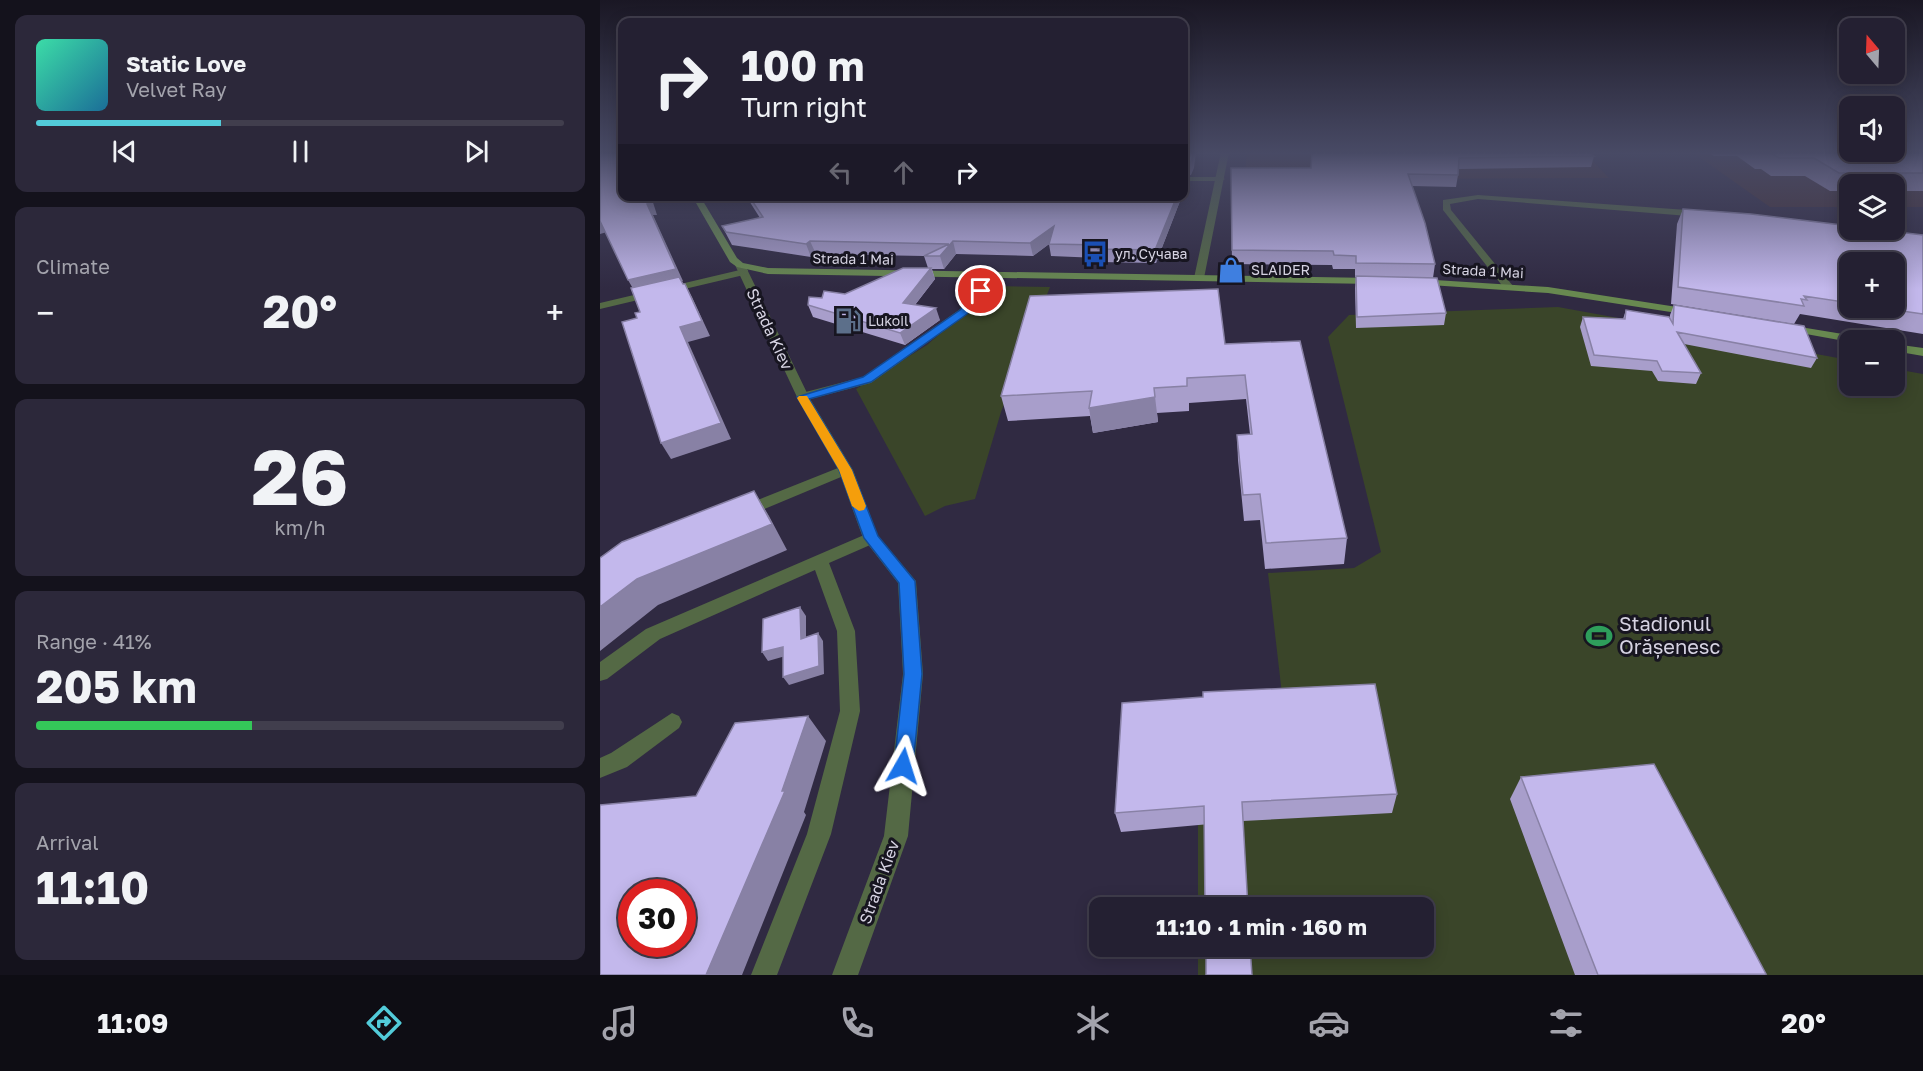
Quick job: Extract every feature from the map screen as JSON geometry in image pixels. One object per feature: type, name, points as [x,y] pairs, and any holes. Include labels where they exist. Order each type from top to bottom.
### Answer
[{"type":"main road","name":"Strada Kiev","points":[[699,201],[725,249],[742,268]]},
{"type":"main road","name":"Strada 1 Mai","points":[[742,268],[802,273],[1199,278],[1508,286],[1705,315]]},
{"type":"main road","points":[[1773,326],[1839,336]]},
{"type":"main road","points":[[1905,349],[1923,352]]},
{"type":"street","points":[[1199,278],[1217,198]]},
{"type":"street","points":[[1508,286],[1447,210],[1446,202],[1466,198],[1488,198],[1716,215]]},
{"type":"street","points":[[600,306],[742,268]]},
{"type":"street","name":"Strada Kiev","points":[[742,268],[802,397],[846,470],[871,538],[907,581],[913,674],[896,836],[845,975]]},
{"type":"street","points":[[802,397],[867,380],[963,312],[995,276]]},
{"type":"street","points":[[728,517],[846,470]]},
{"type":"street","points":[[600,673],[653,634],[871,538]]},
{"type":"street","points":[[764,975],[819,834],[850,711],[846,631],[820,561]]},
{"type":"street","points":[[600,768],[619,760],[672,723]]},
{"type":"shaded area","points":[[1757,198],[1839,198],[1839,207],[1770,207]]},
{"type":"shaded area","points":[[1905,198],[1923,198],[1923,207],[1905,207]]},
{"type":"green space","points":[[995,286],[1050,287],[1001,412],[975,499],[945,506],[925,516],[856,389],[927,345]]},
{"type":"green space","name":"Stadionul Orășenesc","points":[[1558,307],[1839,358],[1839,396],[1905,396],[1905,371],[1923,374],[1923,975],[1198,975],[1198,957],[1434,957],[1434,897],[1198,897],[1198,818],[1283,703],[1268,573],[1354,568],[1381,552],[1328,337],[1349,315]]},
{"type":"building","points":[[600,198],[618,198],[618,201],[650,201],[651,203],[647,204],[676,269],[628,280],[600,221]]},
{"type":"building","points":[[1231,198],[1416,198],[1435,264],[1356,263],[1356,256],[1334,255],[1333,251],[1232,250]]},
{"type":"building","points":[[752,201],[1175,201],[1155,250],[1098,249],[1100,245],[1049,244],[1054,226],[1030,243],[953,241],[940,256],[924,256],[949,244],[810,241],[806,244],[726,232],[722,226],[763,217]]},
{"type":"building","points":[[1683,209],[1751,214],[1839,225],[1839,240],[1905,240],[1905,233],[1923,235],[1923,314],[1905,311],[1905,252],[1839,252],[1839,301],[1804,296],[1807,300],[1801,299],[1804,306],[1678,287]]},
{"type":"building","points":[[903,268],[931,268],[903,303],[936,308],[900,333],[808,305],[809,297],[822,298],[824,291],[845,294]]},
{"type":"building","points":[[1356,276],[1437,278],[1446,313],[1357,317]]},
{"type":"building","points":[[679,277],[685,284],[702,321],[680,327],[721,423],[661,443],[622,322],[637,318],[635,313],[640,312],[631,288]]},
{"type":"building","points":[[1218,289],[1225,344],[1300,341],[1347,538],[1266,543],[1260,494],[1243,495],[1237,435],[1252,434],[1245,375],[1187,378],[1187,386],[1154,388],[1155,397],[1089,408],[1092,391],[1001,396],[1030,296]]},
{"type":"building","points":[[1674,305],[1804,326],[1817,358],[1677,332],[1701,373],[1662,371],[1657,361],[1594,355],[1583,317],[1625,319],[1626,310],[1669,317],[1673,324]]},
{"type":"building","points":[[754,491],[772,524],[637,579],[600,607],[600,558],[622,542]]},
{"type":"building","points":[[800,607],[801,639],[818,633],[819,666],[783,677],[783,647],[762,652],[763,619]]},
{"type":"building","points":[[1375,684],[1397,794],[1242,802],[1247,897],[1205,897],[1204,806],[1115,813],[1122,703],[1203,697],[1203,692]]},
{"type":"building","points":[[808,716],[782,791],[785,791],[706,975],[600,975],[600,805],[696,796],[735,723]]},
{"type":"building","points":[[1654,764],[1766,974],[1598,975],[1521,777]]},
{"type":"building","points":[[1206,957],[1251,957],[1252,975],[1206,975]]},
{"type":"slow traffic","points":[[803,398],[846,470],[859,506]]},
{"type":"place","name":"ул. Сучава","points":[[1095,254]]},
{"type":"place","name":"SLAIDER","points":[[1231,270]]},
{"type":"place","name":"Lukoil","points":[[848,321]]},
{"type":"place","name":"Stadionul Orășenesc","points":[[1599,636]]},
{"type":"route","points":[[903,766],[913,674],[907,581],[871,538],[846,470],[802,397],[867,380],[904,356],[963,312],[981,291]]}]
